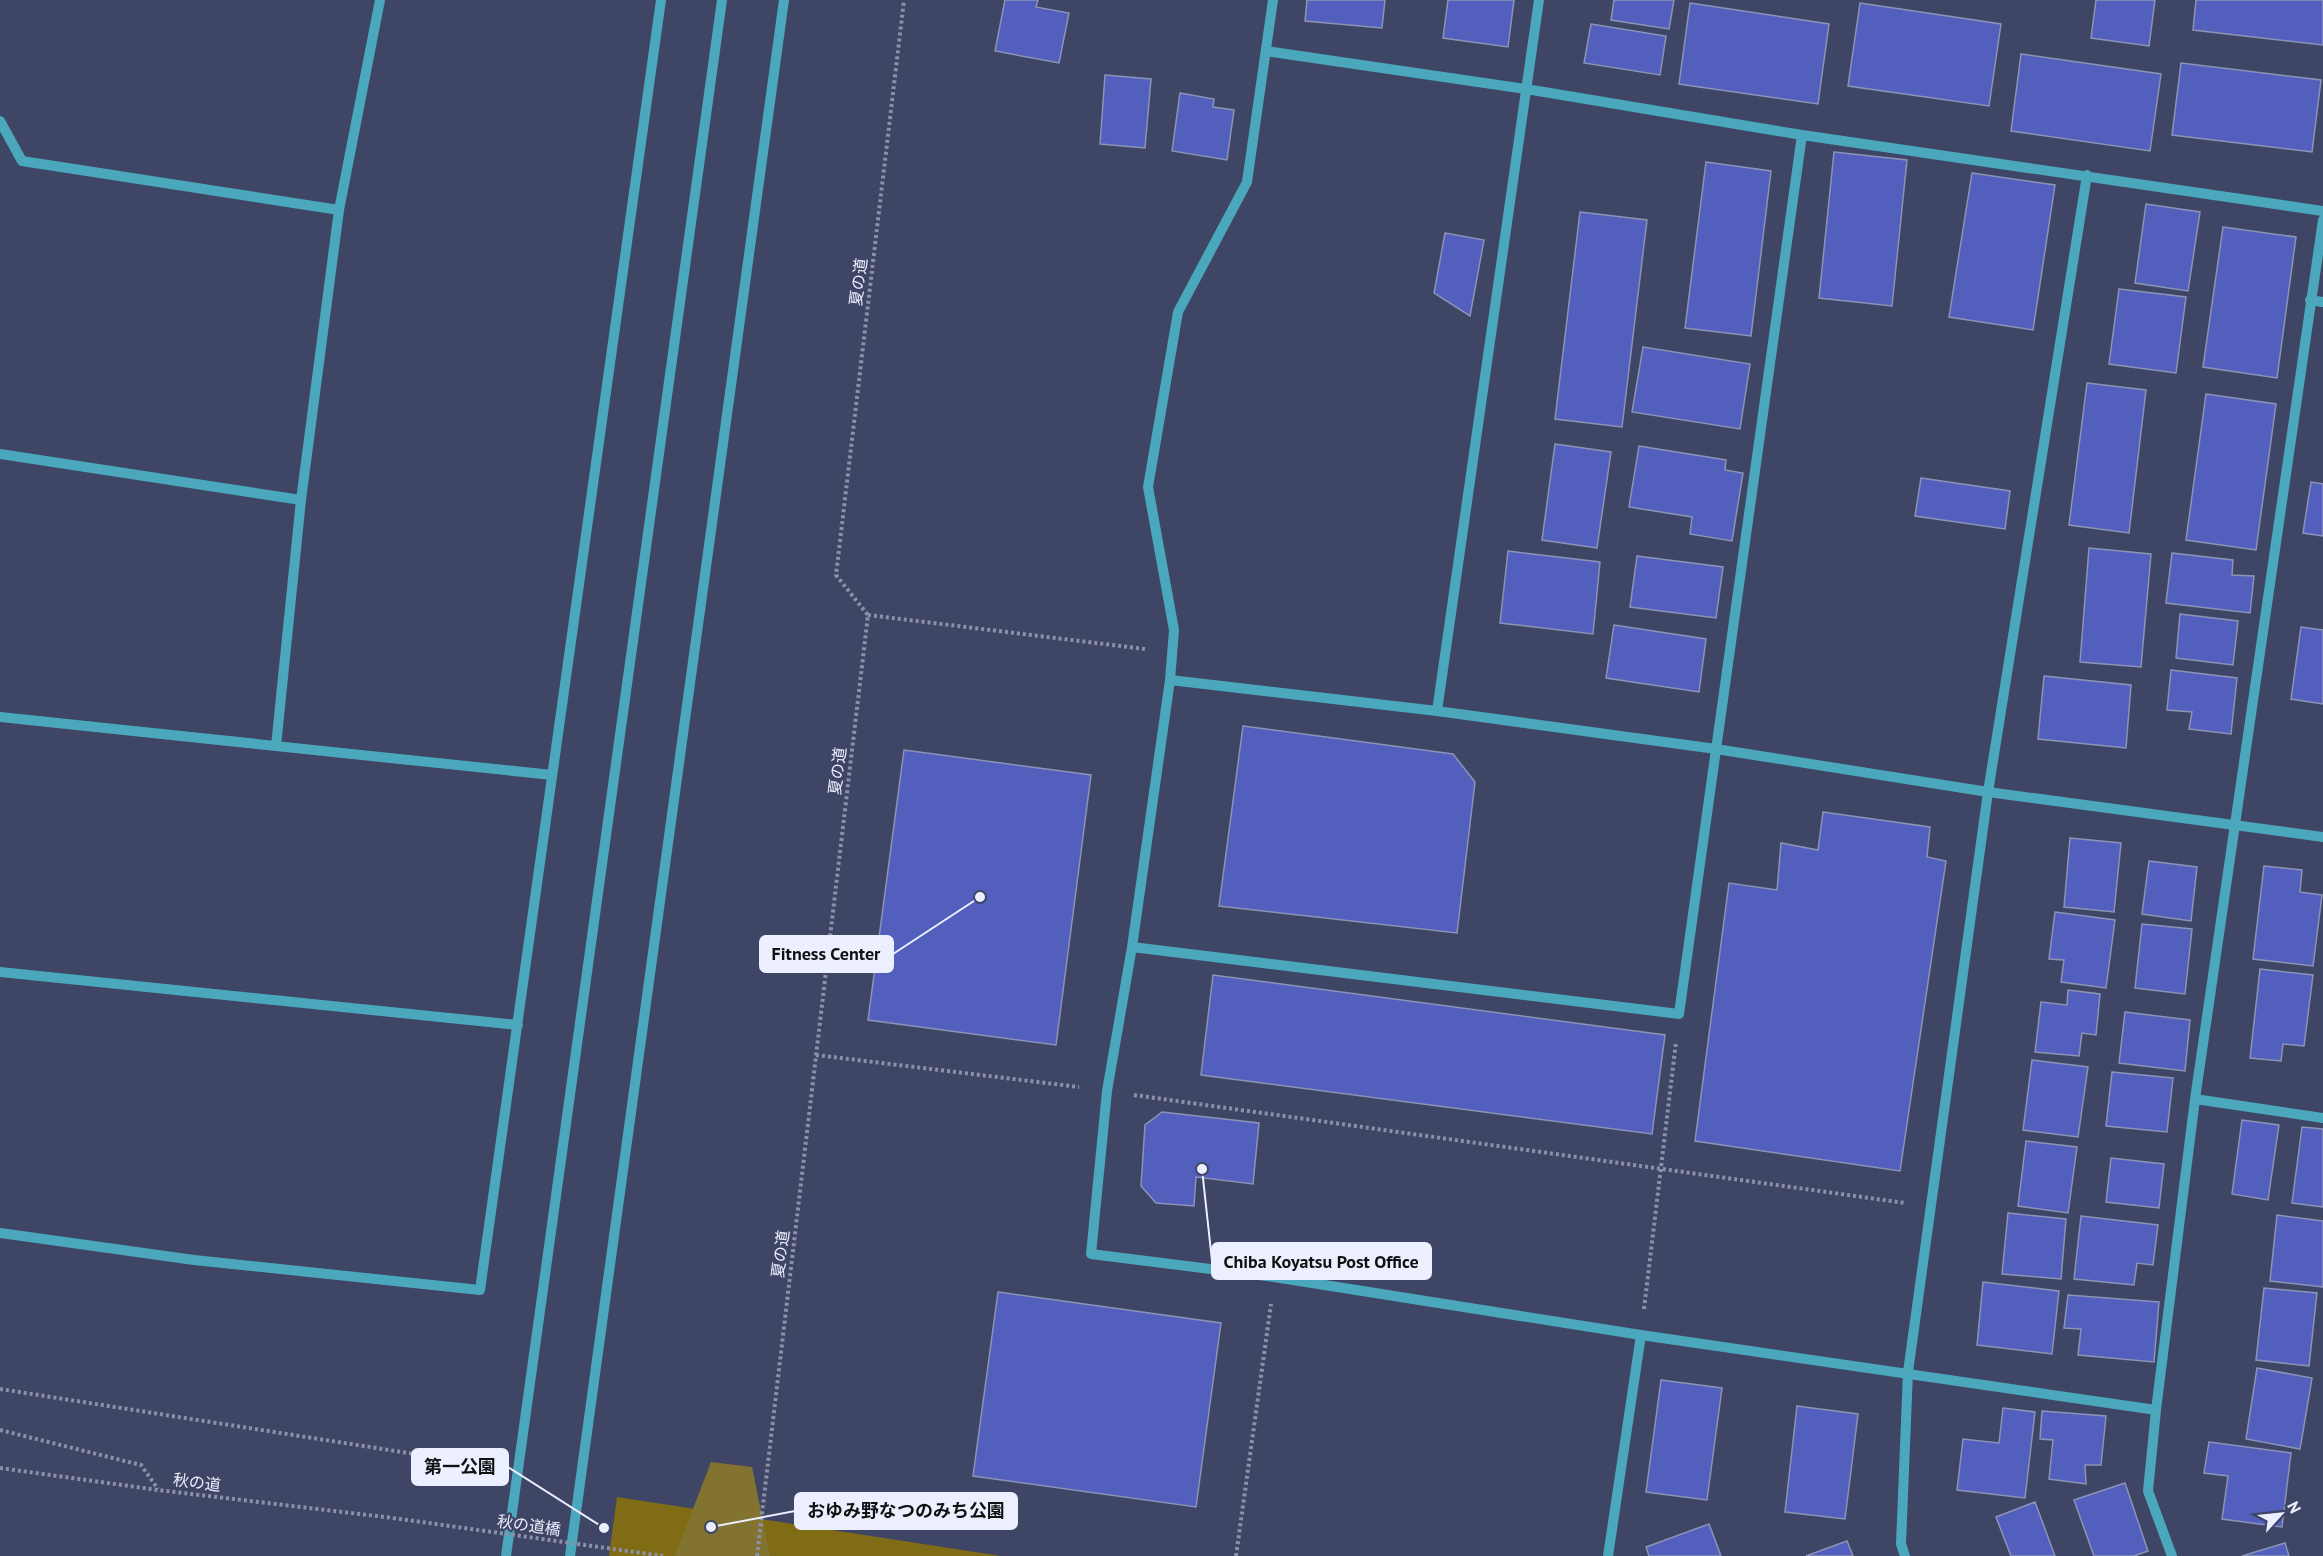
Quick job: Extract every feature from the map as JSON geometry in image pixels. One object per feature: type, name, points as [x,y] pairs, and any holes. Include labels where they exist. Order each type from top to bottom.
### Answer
[{"type":"street","points":[[276,746],[301,500],[339,210],[380,0]]},
{"type":"street","points":[[0,1233],[194,1260],[480,1290],[661,0]]},
{"type":"street","points":[[506,1556],[722,0]]},
{"type":"street","points":[[570,1556],[784,0]]},
{"type":"street","points":[[1273,0],[1247,182],[1178,312],[1148,487],[1174,630],[1170,680],[1132,947],[1107,1091],[1091,1254],[1274,1277],[1641,1335],[1908,1372],[2156,1410]]},
{"type":"street","points":[[1437,711],[1539,0]]},
{"type":"street","points":[[1266,51],[1526,89],[1802,135],[2323,210]]},
{"type":"street","points":[[0,121],[22,161],[339,210]]},
{"type":"street","points":[[1132,947],[1679,1014],[1802,135]]},
{"type":"street","points":[[1905,1556],[1901,1544],[1908,1372],[1988,792],[2087,175]]},
{"type":"street","points":[[2172,1556],[2148,1491],[2156,1410],[2195,1099],[2323,220]]},
{"type":"street","points":[[2310,300],[2323,302]]},
{"type":"street","points":[[0,454],[301,500]]},
{"type":"street","points":[[1170,680],[1437,711],[1716,749],[1988,792],[2323,837]]},
{"type":"street","points":[[0,717],[552,775]]},
{"type":"street","points":[[0,972],[518,1025]]},
{"type":"street","points":[[2195,1099],[2323,1118]]},
{"type":"street","points":[[1608,1556],[1641,1335]]},
{"type":"path","name":"夏の道","points":[[757,1556],[868,615],[836,575],[904,0]]},
{"type":"path","points":[[868,615],[1172,652]]},
{"type":"path","points":[[1641,1335],[1679,1014]]},
{"type":"path","points":[[816,1054],[1107,1091],[1932,1207]]},
{"type":"path","points":[[1236,1556],[1274,1277]]},
{"type":"path","points":[[0,1389],[518,1471]]},
{"type":"path","points":[[0,1430],[141,1465],[158,1490]]},
{"type":"path","name":"秋の道","points":[[0,1468],[158,1490],[393,1518]]},
{"type":"path","name":"秋の道橋","points":[[393,1518],[663,1556]]},
{"type":"shaded area","points":[[711,1462],[752,1467],[770,1556],[675,1556]]},
{"type":"shaded area","points":[[617,1497],[1001,1556],[609,1556]]},
{"type":"building","points":[[1005,0],[1038,0],[1036,7],[1069,13],[1059,63],[995,51]]},
{"type":"building","points":[[1307,0],[1385,0],[1382,28],[1305,21]]},
{"type":"building","points":[[1448,0],[1514,0],[1508,47],[1443,38]]},
{"type":"building","points":[[1614,0],[1674,0],[1669,29],[1611,20]]},
{"type":"building","points":[[2096,0],[2155,0],[2149,46],[2091,38]]},
{"type":"building","points":[[2196,0],[2323,0],[2323,45],[2193,30]]},
{"type":"building","points":[[1690,3],[1829,24],[1818,104],[1679,84]]},
{"type":"building","points":[[1860,3],[2001,24],[1989,106],[1848,86]]},
{"type":"building","points":[[1591,24],[1666,36],[1660,75],[1584,63]]},
{"type":"building","points":[[2021,54],[2161,74],[2150,151],[2011,131]]},
{"type":"building","points":[[2181,63],[2321,80],[2312,152],[2172,135]]},
{"type":"building","points":[[1105,75],[1151,79],[1145,148],[1100,144]]},
{"type":"building","points":[[1180,93],[1214,99],[1213,107],[1234,110],[1227,160],[1172,151]]},
{"type":"building","points":[[1834,152],[1907,160],[1892,306],[1819,298]]},
{"type":"building","points":[[1706,162],[1771,171],[1751,336],[1685,328]]},
{"type":"building","points":[[1972,173],[2055,185],[2033,330],[1949,317]]},
{"type":"building","points":[[2146,204],[2200,212],[2188,291],[2135,283]]},
{"type":"building","points":[[1580,212],[1647,220],[1622,427],[1555,419]]},
{"type":"building","points":[[2223,227],[2296,237],[2277,378],[2203,367]]},
{"type":"building","points":[[1445,233],[1484,240],[1470,316],[1434,293]]},
{"type":"building","points":[[2119,289],[2186,297],[2176,373],[2109,364]]},
{"type":"building","points":[[1643,347],[1750,364],[1740,429],[1632,412]]},
{"type":"building","points":[[2087,383],[2146,390],[2129,533],[2069,525]]},
{"type":"building","points":[[2206,394],[2276,404],[2256,550],[2186,540]]},
{"type":"building","points":[[1555,444],[1611,452],[1597,548],[1542,540]]},
{"type":"building","points":[[1639,446],[1726,460],[1725,470],[1743,473],[1732,541],[1690,534],[1692,517],[1629,507]]},
{"type":"building","points":[[1921,478],[2010,491],[2005,529],[1915,516]]},
{"type":"building","points":[[2311,482],[2323,484],[2323,536],[2303,533]]},
{"type":"building","points":[[2089,548],[2151,554],[2141,667],[2080,662]]},
{"type":"building","points":[[1508,551],[1600,562],[1593,634],[1500,623]]},
{"type":"building","points":[[2172,553],[2233,560],[2232,575],[2254,576],[2250,613],[2166,603]]},
{"type":"building","points":[[1637,556],[1723,567],[1716,618],[1630,607]]},
{"type":"building","points":[[2180,614],[2238,621],[2233,665],[2176,658]]},
{"type":"building","points":[[1614,625],[1706,639],[1699,692],[1606,678]]},
{"type":"building","points":[[2301,627],[2323,630],[2323,704],[2291,699]]},
{"type":"building","points":[[2171,670],[2237,678],[2231,734],[2189,729],[2192,712],[2167,710]]},
{"type":"building","points":[[2044,676],[2131,685],[2126,748],[2038,739]]},
{"type":"building","points":[[1243,726],[1453,754],[1475,782],[1457,933],[1219,906]]},
{"type":"building","points":[[904,750],[1091,775],[1056,1045],[868,1020]]},
{"type":"building","points":[[1823,812],[1930,827],[1927,857],[1946,861],[1900,1171],[1695,1141],[1729,883],[1777,890],[1781,843],[1818,850]]},
{"type":"building","points":[[2070,838],[2121,843],[2114,912],[2064,907]]},
{"type":"building","points":[[2149,861],[2197,867],[2191,921],[2142,914]]},
{"type":"building","points":[[2264,866],[2302,870],[2300,892],[2322,895],[2313,966],[2253,959]]},
{"type":"building","points":[[2055,912],[2115,920],[2106,988],[2061,982],[2064,960],[2049,959]]},
{"type":"building","points":[[2142,924],[2192,929],[2185,994],[2135,988]]},
{"type":"building","points":[[2260,969],[2313,975],[2304,1046],[2283,1044],[2281,1061],[2250,1058]]},
{"type":"building","points":[[1213,975],[1665,1035],[1652,1134],[1201,1075]]},
{"type":"building","points":[[2068,990],[2100,994],[2096,1035],[2082,1033],[2079,1056],[2035,1052],[2041,1002],[2067,1005]]},
{"type":"building","points":[[2125,1012],[2190,1020],[2185,1071],[2119,1063]]},
{"type":"building","points":[[2032,1060],[2088,1067],[2078,1137],[2023,1130]]},
{"type":"building","points":[[2112,1072],[2173,1078],[2167,1132],[2106,1126]]},
{"type":"building","points":[[1162,1112],[1259,1123],[1253,1184],[1196,1177],[1194,1206],[1156,1203],[1141,1186],[1145,1125]]},
{"type":"building","points":[[2242,1120],[2279,1125],[2268,1200],[2232,1194]]},
{"type":"building","points":[[2302,1127],[2323,1129],[2323,1207],[2292,1203]]},
{"type":"building","points":[[2026,1141],[2077,1147],[2068,1213],[2018,1206]]},
{"type":"building","points":[[2111,1158],[2164,1164],[2159,1208],[2106,1202]]},
{"type":"building","points":[[2008,1213],[2066,1219],[2061,1279],[2002,1274]]},
{"type":"building","points":[[2277,1215],[2323,1221],[2323,1287],[2270,1281]]},
{"type":"building","points":[[2081,1216],[2158,1225],[2153,1265],[2137,1263],[2134,1285],[2074,1279]]},
{"type":"building","points":[[1983,1282],[2059,1291],[2052,1354],[1977,1345]]},
{"type":"building","points":[[2264,1288],[2317,1293],[2309,1366],[2256,1360]]},
{"type":"building","points":[[998,1292],[1221,1323],[1196,1507],[973,1476]]},
{"type":"building","points":[[2068,1295],[2159,1302],[2154,1362],[2078,1355],[2081,1329],[2064,1328]]},
{"type":"building","points":[[2257,1368],[2312,1378],[2300,1449],[2246,1439]]},
{"type":"building","points":[[1661,1380],[1722,1388],[1707,1500],[1646,1492]]},
{"type":"building","points":[[1797,1406],[1858,1414],[1845,1519],[1785,1512]]},
{"type":"building","points":[[2003,1408],[2035,1412],[2025,1498],[1957,1490],[1963,1439],[1999,1443]]},
{"type":"building","points":[[2042,1411],[2106,1416],[2101,1465],[2085,1465],[2086,1484],[2049,1479],[2053,1440],[2040,1439]]},
{"type":"building","points":[[2209,1442],[2291,1453],[2282,1527],[2222,1519],[2228,1476],[2204,1473]]},
{"type":"building","points":[[2125,1483],[2148,1551],[2134,1556],[2094,1556],[2074,1500]]},
{"type":"building","points":[[2035,1502],[2055,1556],[2011,1556],[1996,1517]]},
{"type":"building","points":[[1709,1524],[1721,1556],[1649,1556],[1646,1547]]},
{"type":"building","points":[[1847,1541],[1853,1556],[1806,1556]]},
{"type":"building","points":[[2285,1543],[2289,1556],[2242,1556]]},
{"type":"place","name":"Fitness Center","points":[[980,897]]},
{"type":"place","name":"Chiba Koyatsu Post Office","points":[[1202,1169]]},
{"type":"place","name":"おゆみ野なつのみち公園","points":[[711,1527]]},
{"type":"place","name":"第一公園","points":[[604,1528]]}]
